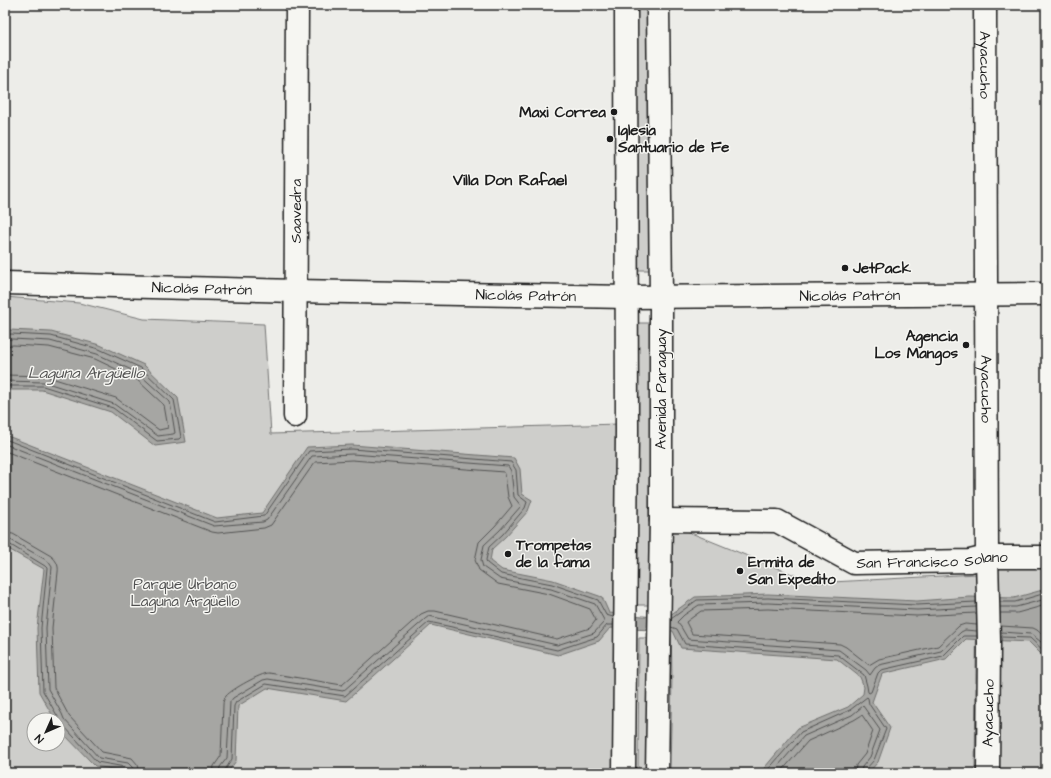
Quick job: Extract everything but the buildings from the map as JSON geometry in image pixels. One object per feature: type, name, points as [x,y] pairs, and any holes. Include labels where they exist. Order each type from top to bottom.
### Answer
[{"type":"street","name":"Saavedra","points":[[295,416],[297,5]]},
{"type":"street","points":[[624,773],[627,297],[626,5]]},
{"type":"street","name":"Avenida Paraguay","points":[[657,773],[661,520],[661,297],[658,5]]},
{"type":"street","name":"Ayacucho","points":[[985,5],[987,557],[989,642],[988,773]]},
{"type":"street","name":"Nicolás Patrón","points":[[5,283],[295,291],[627,297],[1046,294]]},
{"type":"street","name":"San Francisco Solano","points":[[661,520],[777,521],[854,563],[970,561],[987,557],[1046,557]]},
{"type":"green space","points":[[636,5],[652,5],[651,270],[635,270]]},
{"type":"green space","name":"Parque Urbano Laguna Argüello","points":[[5,297],[79,303],[144,319],[264,324],[271,434],[619,424],[617,773],[5,773]]},
{"type":"green space","points":[[634,323],[650,323],[649,605],[633,605]]},
{"type":"green space","points":[[669,524],[814,583],[977,574],[975,773],[670,773],[672,677]]},
{"type":"green space","points":[[998,563],[1046,565],[1046,773],[999,773]]},
{"type":"green space","points":[[639,638],[651,638],[651,773],[638,773]]},
{"type":"water","name":"Laguna Argüello","points":[[10,330],[51,332],[100,345],[144,365],[178,398],[186,442],[155,446],[111,412],[42,390],[5,390],[5,332]]},
{"type":"water","points":[[5,435],[217,518],[262,513],[307,447],[352,445],[514,458],[520,469],[522,494],[532,500],[528,511],[506,536],[492,549],[490,561],[502,570],[553,580],[602,597],[609,613],[666,618],[695,597],[768,594],[917,601],[969,597],[1014,598],[1046,589],[1046,659],[1029,642],[966,639],[946,659],[882,674],[872,702],[890,728],[878,762],[868,773],[760,773],[798,728],[848,707],[863,694],[864,687],[860,677],[837,659],[681,648],[673,631],[610,628],[599,641],[558,655],[431,625],[346,701],[267,688],[238,706],[236,761],[227,773],[136,773],[95,766],[66,736],[66,712],[50,712],[39,692],[37,628],[44,569],[5,547]]},
{"type":"place","name":"Maxi Correa","points":[[614,112]]},
{"type":"place","name":"Iglesia Santuario de Fe","points":[[610,139]]},
{"type":"place","name":"JetPack","points":[[845,268]]},
{"type":"place","name":"Agencia Los Mangos","points":[[966,345]]},
{"type":"place","name":"Trompetas de la fama","points":[[508,554]]},
{"type":"place","name":"Ermita de San Expedito","points":[[740,571]]},
{"type":"district","name":"Villa Don Rafael","points":[[510,179]]}]
